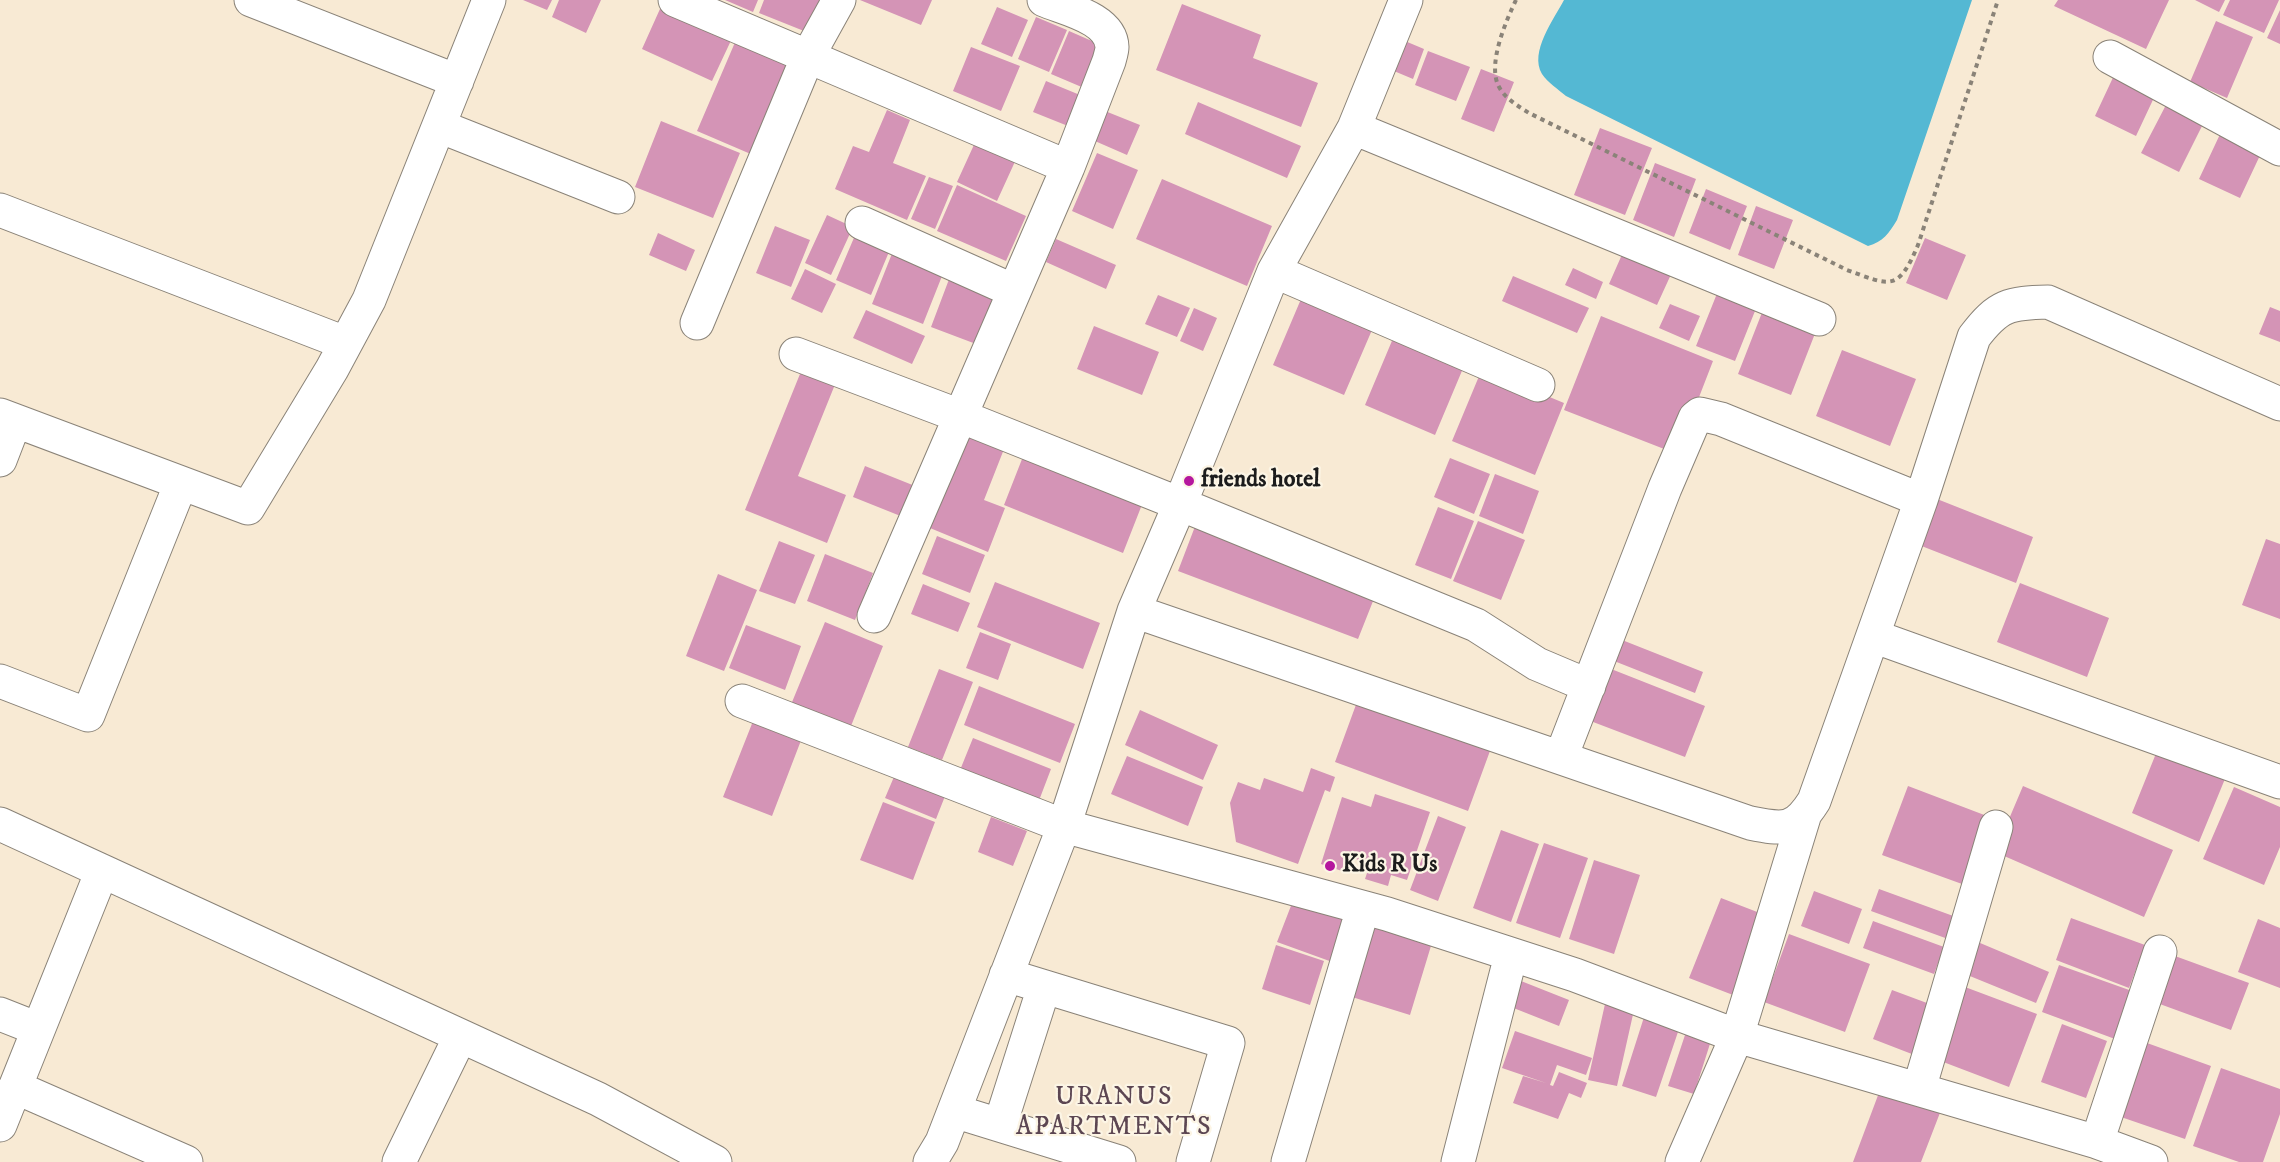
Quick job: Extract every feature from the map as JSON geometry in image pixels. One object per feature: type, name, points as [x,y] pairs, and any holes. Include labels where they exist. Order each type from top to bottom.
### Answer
[{"type":"street","points":[[251,0],[457,81]]},
{"type":"street","points":[[0,460],[7,418],[248,508],[369,300],[489,0]]},
{"type":"street","points":[[697,323],[808,56],[839,0]]},
{"type":"street","points":[[874,616],[1068,167],[1109,61],[1112,46],[1106,31],[1094,20],[1044,0]]},
{"type":"street","points":[[930,1162],[942,1142],[1064,826],[1134,611],[1274,271],[1354,128],[1406,0]]},
{"type":"street","points":[[687,2],[1068,167]]},
{"type":"street","points":[[2110,57],[2280,149]]},
{"type":"street","points":[[439,126],[618,198]]},
{"type":"street","points":[[1354,128],[1819,319]]},
{"type":"street","points":[[0,210],[345,343]]},
{"type":"street","points":[[862,223],[1014,291]]},
{"type":"street","points":[[1274,271],[1538,385]]},
{"type":"street","points":[[1683,1162],[1737,1036],[1804,817],[1814,801],[1874,636],[1974,337],[1986,321],[1999,310],[2018,303],[2048,302],[2280,404]]},
{"type":"street","points":[[796,354],[960,416],[1476,625],[1537,664],[1588,686]]},
{"type":"street","points":[[1561,757],[1665,488],[1695,418],[1700,414],[1721,419],[1921,500]]},
{"type":"street","points":[[0,681],[88,716],[181,483]]},
{"type":"street","points":[[1134,611],[1750,823],[1772,828],[1789,825],[1804,817]]},
{"type":"street","points":[[1874,636],[2280,782]]},
{"type":"street","points":[[742,701],[1064,826],[1363,908],[1575,975],[1737,1036],[2097,1142],[2151,1162]]},
{"type":"street","points":[[0,824],[598,1099],[715,1162]]},
{"type":"street","points":[[1919,1089],[1996,827]]},
{"type":"street","points":[[0,1125],[102,871]]},
{"type":"street","points":[[1288,1162],[1363,908]]},
{"type":"street","points":[[2097,1142],[2160,952]]},
{"type":"street","points":[[1458,1162],[1511,955]]},
{"type":"street","points":[[1006,975],[1228,1043],[1193,1162]]},
{"type":"street","points":[[1000,1125],[1044,987]]},
{"type":"street","points":[[0,1014],[38,1029]]},
{"type":"street","points":[[399,1162],[460,1037]]},
{"type":"street","points":[[15,1087],[186,1162]]},
{"type":"street","points":[[954,1111],[1119,1162]]},
{"type":"path","points":[[1516,0],[1498,42],[1496,64],[1498,85],[1511,101],[1529,113],[1847,270],[1874,280],[1888,282],[1899,279],[1909,266],[1918,245],[1998,0]]},
{"type":"water","points":[[1564,0],[1972,0],[1897,220],[1885,236],[1868,246],[1566,96],[1553,86],[1542,74],[1539,56],[1544,36]]},
{"type":"building","points":[[523,0],[552,0],[547,10]]},
{"type":"building","points":[[559,0],[601,0],[586,33],[552,17]]},
{"type":"building","points":[[664,0],[735,32],[712,81],[642,49]]},
{"type":"building","points":[[725,0],[758,0],[753,12]]},
{"type":"building","points":[[764,0],[823,0],[809,33],[759,13]]},
{"type":"building","points":[[860,0],[932,0],[921,25]]},
{"type":"building","points":[[2058,0],[2169,0],[2146,49],[2054,6]]},
{"type":"building","points":[[2195,0],[2225,0],[2219,12]]},
{"type":"building","points":[[2230,0],[2279,0],[2264,33],[2223,15]]},
{"type":"building","points":[[1182,4],[1261,35],[1253,58],[1318,83],[1301,127],[1156,70]]},
{"type":"building","points":[[997,7],[1028,20],[1012,57],[981,44]]},
{"type":"building","points":[[2280,10],[2280,44],[2267,38]]},
{"type":"building","points":[[1036,17],[1067,30],[1049,72],[1018,59]]},
{"type":"building","points":[[2216,21],[2253,37],[2227,98],[2190,82]]},
{"type":"building","points":[[1069,31],[1108,48],[1091,91],[1051,74]]},
{"type":"building","points":[[739,33],[795,57],[753,155],[697,131]]},
{"type":"building","points":[[1393,36],[1424,49],[1413,79],[1382,66]]},
{"type":"building","points":[[971,47],[1020,66],[1001,111],[953,91]]},
{"type":"building","points":[[1428,51],[1470,67],[1456,101],[1415,85]]},
{"type":"building","points":[[1481,69],[1514,82],[1494,132],[1461,119]]},
{"type":"building","points":[[2117,69],[2159,87],[2136,136],[2095,116]]},
{"type":"building","points":[[1046,81],[1080,95],[1068,126],[1033,112]]},
{"type":"building","points":[[1198,102],[1301,146],[1287,178],[1185,134]]},
{"type":"building","points":[[2167,103],[2204,122],[2179,172],[2141,153]]},
{"type":"building","points":[[1100,109],[1140,125],[1127,155],[1088,138]]},
{"type":"building","points":[[887,110],[910,120],[893,163],[926,176],[907,220],[835,189],[853,146],[869,152]]},
{"type":"building","points":[[661,121],[740,153],[713,218],[635,187]]},
{"type":"building","points":[[1600,128],[1652,148],[1625,215],[1574,195]]},
{"type":"building","points":[[2222,130],[2263,149],[2240,198],[2199,179]]},
{"type":"building","points":[[978,136],[1018,155],[997,201],[957,182]]},
{"type":"building","points":[[1097,153],[1138,170],[1113,229],[1072,211]]},
{"type":"building","points":[[1655,163],[1696,179],[1674,237],[1633,220]]},
{"type":"building","points":[[929,177],[953,186],[935,229],[911,219]]},
{"type":"building","points":[[1162,179],[1272,226],[1247,286],[1136,239]]},
{"type":"building","points":[[957,185],[1026,216],[1006,261],[937,231]]},
{"type":"building","points":[[1706,189],[1747,206],[1730,250],[1689,233]]},
{"type":"building","points":[[1756,206],[1793,220],[1774,269],[1738,255]]},
{"type":"building","points":[[827,215],[853,227],[831,275],[805,263]]},
{"type":"building","points":[[775,226],[810,240],[791,287],[756,273]]},
{"type":"building","points":[[658,233],[695,250],[686,271],[649,255]]},
{"type":"building","points":[[856,233],[891,247],[871,295],[836,280]]},
{"type":"building","points":[[1925,238],[1966,255],[1947,300],[1906,283]]},
{"type":"building","points":[[1056,239],[1116,265],[1106,289],[1046,262]]},
{"type":"building","points":[[1624,250],[1673,270],[1657,305],[1609,284]]},
{"type":"building","points":[[893,251],[944,271],[923,324],[872,304]]},
{"type":"building","points":[[1573,268],[1603,282],[1596,299],[1565,285]]},
{"type":"building","points":[[805,269],[836,284],[822,313],[791,299]]},
{"type":"building","points":[[951,274],[996,291],[976,344],[931,327]]},
{"type":"building","points":[[1513,276],[1589,308],[1577,333],[1502,301]]},
{"type":"building","points":[[1718,291],[1757,306],[1735,361],[1696,346]]},
{"type":"building","points":[[1304,292],[1375,323],[1344,395],[1273,365]]},
{"type":"building","points":[[1158,295],[1190,308],[1177,337],[1145,324]]},
{"type":"building","points":[[1670,304],[1700,316],[1689,341],[1659,328]]},
{"type":"building","points":[[2270,307],[2280,311],[2280,342],[2259,334]]},
{"type":"building","points":[[1194,308],[1217,318],[1203,351],[1180,341]]},
{"type":"building","points":[[866,310],[925,336],[912,364],[853,338]]},
{"type":"building","points":[[1763,310],[1816,331],[1791,395],[1738,374]]},
{"type":"building","points":[[1601,316],[1713,361],[1677,454],[1564,410]]},
{"type":"building","points":[[1094,326],[1159,352],[1142,395],[1077,369]]},
{"type":"building","points":[[1394,336],[1464,366],[1435,435],[1365,405]]},
{"type":"building","points":[[1842,350],[1916,379],[1890,446],[1816,416]]},
{"type":"building","points":[[802,369],[836,382],[798,476],[846,495],[827,543],[745,510]]},
{"type":"building","points":[[1482,369],[1564,403],[1535,475],[1452,441]]},
{"type":"building","points":[[969,430],[1006,444],[984,500],[1005,508],[988,552],[930,528]]},
{"type":"building","points":[[1024,454],[1143,502],[1123,553],[1004,505]]},
{"type":"building","points":[[1450,458],[1490,474],[1474,514],[1434,497]]},
{"type":"building","points":[[865,466],[915,486],[903,517],[853,497]]},
{"type":"building","points":[[1495,474],[1539,491],[1523,534],[1479,516]]},
{"type":"building","points":[[1937,499],[2033,537],[2016,583],[1919,545]]},
{"type":"building","points":[[1438,507],[1474,521],[1451,579],[1415,565]]},
{"type":"building","points":[[1199,516],[1379,586],[1358,639],[1178,571]]},
{"type":"building","points":[[1478,521],[1525,540],[1501,600],[1453,581]]},
{"type":"building","points":[[937,536],[985,555],[970,593],[922,574]]},
{"type":"building","points":[[2266,539],[2280,544],[2280,619],[2242,605]]},
{"type":"building","points":[[779,541],[815,555],[795,604],[759,591]]},
{"type":"building","points":[[825,554],[873,573],[855,620],[807,601]]},
{"type":"building","points":[[718,574],[757,590],[724,671],[686,656]]},
{"type":"building","points":[[995,582],[1100,623],[1083,669],[977,627]]},
{"type":"building","points":[[2020,583],[2109,618],[2087,677],[1997,642]]},
{"type":"building","points":[[923,584],[970,603],[958,632],[911,614]]},
{"type":"building","points":[[825,622],[883,646],[849,731],[790,707]]},
{"type":"building","points":[[746,625],[801,646],[785,690],[729,668]]},
{"type":"building","points":[[980,632],[1011,644],[998,680],[966,668]]},
{"type":"building","points":[[1617,638],[1703,672],[1695,693],[1609,659]]},
{"type":"building","points":[[1601,665],[1705,706],[1685,757],[1580,717]]},
{"type":"building","points":[[939,669],[973,682],[942,760],[908,747]]},
{"type":"building","points":[[979,686],[1075,724],[1060,763],[964,725]]},
{"type":"building","points":[[1361,691],[1494,740],[1468,811],[1335,762]]},
{"type":"building","points":[[1140,710],[1218,745],[1203,780],[1125,745]]},
{"type":"building","points":[[757,711],[805,730],[772,816],[723,797]]},
{"type":"building","points":[[973,738],[1051,769],[1035,811],[956,780]]},
{"type":"building","points":[[2159,746],[2227,774],[2199,842],[2132,813]]},
{"type":"building","points":[[1127,756],[1203,787],[1188,826],[1111,794]]},
{"type":"building","points":[[899,765],[949,786],[936,819],[885,798]]},
{"type":"building","points":[[1311,768],[1335,777],[1330,792],[1325,790],[1298,864],[1236,842],[1230,803],[1238,782],[1260,790],[1264,778],[1303,792]]},
{"type":"building","points":[[1908,786],[1987,816],[1962,884],[1882,855]]},
{"type":"building","points":[[2023,786],[2173,850],[2144,917],[1995,852]]},
{"type":"building","points":[[2234,787],[2280,807],[2280,847],[2264,885],[2203,859]]},
{"type":"building","points":[[1375,794],[1430,812],[1407,880],[1391,875],[1388,886],[1365,879],[1370,864],[1353,858],[1348,873],[1321,864],[1342,797],[1371,807]]},
{"type":"building","points":[[883,802],[935,822],[913,880],[860,860]]},
{"type":"building","points":[[1438,816],[1466,827],[1438,901],[1410,890]]},
{"type":"building","points":[[991,817],[1027,831],[1013,866],[978,852]]},
{"type":"building","points":[[1501,830],[1539,844],[1511,922],[1473,908]]},
{"type":"building","points":[[1544,843],[1588,858],[1560,938],[1516,923]]},
{"type":"building","points":[[1594,860],[1640,875],[1614,954],[1569,939]]},
{"type":"building","points":[[1879,889],[1956,917],[1948,939],[1871,911]]},
{"type":"building","points":[[1814,891],[1862,909],[1849,944],[1801,926]]},
{"type":"building","points":[[1294,898],[1351,919],[1335,963],[1277,942]]},
{"type":"building","points":[[1721,898],[1765,915],[1733,995],[1689,978]]},
{"type":"building","points":[[1376,918],[1434,936],[1410,1015],[1352,997]]},
{"type":"building","points":[[2071,918],[2145,945],[2129,988],[2056,960]]},
{"type":"building","points":[[2258,919],[2280,928],[2280,988],[2238,972]]},
{"type":"building","points":[[1873,921],[1944,947],[1934,974],[1863,948]]},
{"type":"building","points":[[1789,934],[1870,964],[1845,1032],[1764,1002]]},
{"type":"building","points":[[1973,940],[2049,972],[2036,1003],[1960,972]]},
{"type":"building","points":[[1276,945],[1324,961],[1310,1005],[1262,989]]},
{"type":"building","points":[[2175,956],[2249,983],[2231,1030],[2157,1003]]},
{"type":"building","points":[[2059,965],[2132,991],[2115,1039],[2042,1012]]},
{"type":"building","points":[[1521,981],[1569,1000],[1559,1026],[1511,1007]]},
{"type":"building","points":[[1965,987],[2037,1014],[2009,1087],[1938,1060]]},
{"type":"building","points":[[1892,990],[1935,1006],[1917,1056],[1873,1039]]},
{"type":"building","points":[[1605,1004],[1634,1010],[1617,1086],[1588,1080]]},
{"type":"building","points":[[1645,1014],[1680,1026],[1656,1097],[1622,1086]]},
{"type":"building","points":[[1690,1020],[1715,1028],[1694,1094],[1668,1086]]},
{"type":"building","points":[[2062,1024],[2107,1041],[2086,1098],[2041,1082]]},
{"type":"building","points":[[1515,1031],[1592,1058],[1586,1075],[1557,1065],[1550,1085],[1553,1086],[1559,1072],[1587,1083],[1581,1098],[1569,1093],[1558,1119],[1513,1103],[1523,1076],[1546,1083],[1502,1068]]},
{"type":"building","points":[[2147,1043],[2211,1066],[2185,1139],[2121,1117]]},
{"type":"building","points":[[2221,1068],[2280,1089],[2280,1114],[2263,1162],[2239,1162],[2193,1146]]},
{"type":"building","points":[[1883,1082],[1943,1105],[1921,1162],[1853,1162]]},
{"type":"place","name":"friends hotel","points":[[1189,481]]},
{"type":"place","name":"Kids R Us","points":[[1330,866]]},
{"type":"district","name":"URANUS APARTMENTS","points":[[1114,1114]]}]
